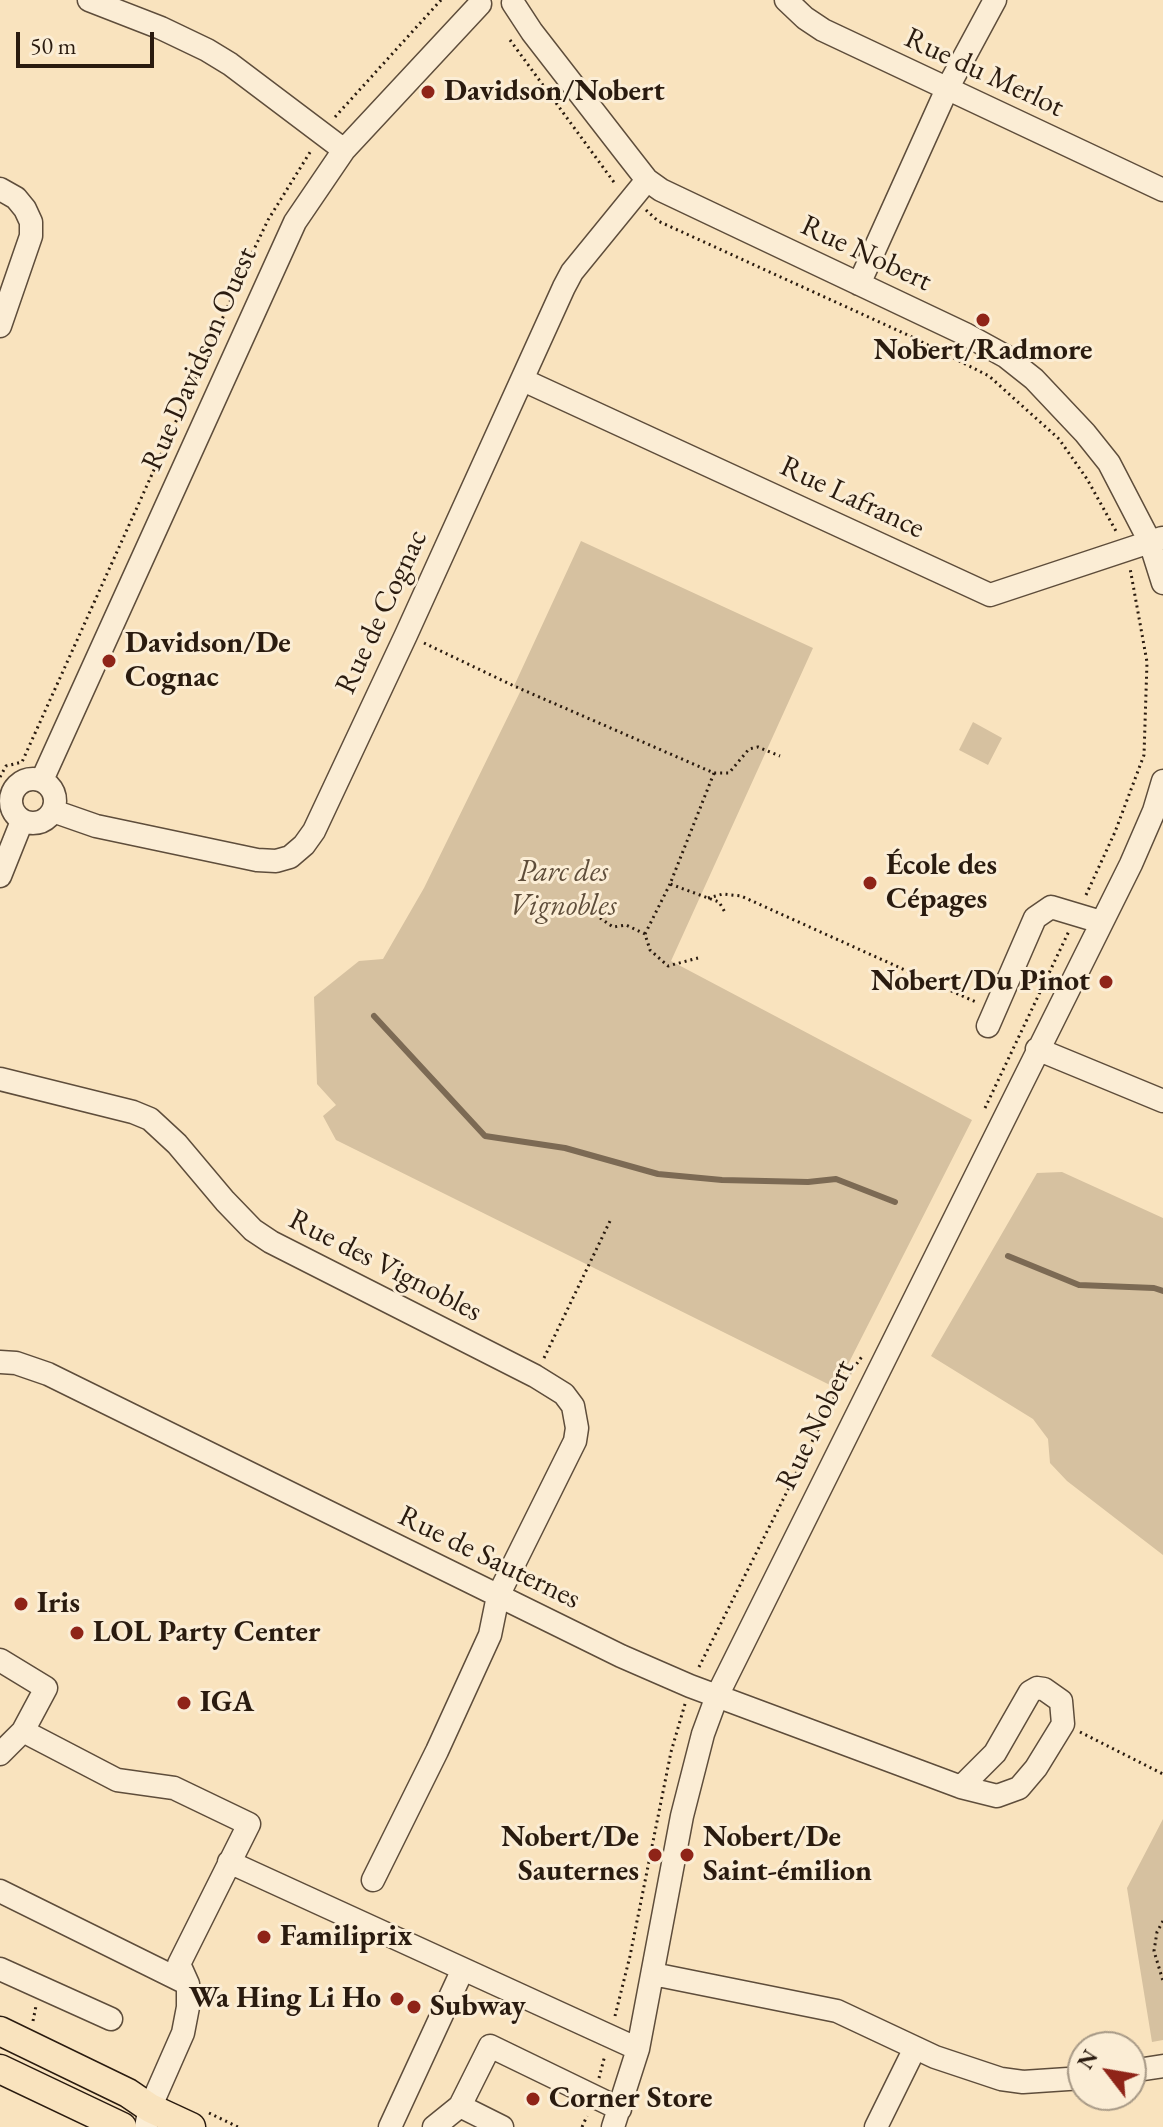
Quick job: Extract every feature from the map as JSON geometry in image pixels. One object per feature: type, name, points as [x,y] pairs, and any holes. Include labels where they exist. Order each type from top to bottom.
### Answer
[{"type":"main road","points":[[0,2031],[128,2093],[148,2118],[191,2127]]},
{"type":"main road","points":[[0,2069],[125,2127]]},
{"type":"street","points":[[89,0],[207,50],[344,150]]},
{"type":"street","name":"Rue du Merlot","points":[[786,0],[823,30],[1163,190]]},
{"type":"street","points":[[859,284],[947,89],[995,0]]},
{"type":"street","name":"Rue Davidson Ouest","points":[[42,780],[279,253],[309,197],[344,150],[478,2],[491,10],[504,9],[514,2]]},
{"type":"street","name":"Rue Nobert","points":[[514,2],[532,32],[647,180],[661,190],[965,334],[1005,356],[1034,379],[1109,463],[1157,540],[1163,583]]},
{"type":"street","name":"Rue de Cognac","points":[[53,811],[96,826],[257,860],[276,861],[290,857],[304,845],[314,831],[406,635],[572,272],[647,180]]},
{"type":"street","points":[[0,189],[16,198],[25,209],[31,222],[31,236],[0,326]]},
{"type":"street","name":"Rue Lafrance","points":[[523,380],[990,595],[1157,540]]},
{"type":"street","points":[[42,780],[54,793],[53,811],[43,822],[29,824],[14,814],[4,782],[42,780]]},
{"type":"street","name":"Rue Nobert","points":[[616,2118],[638,2049],[682,1816],[703,1734],[717,1696],[1146,831],[1163,781]]},
{"type":"street","points":[[0,876],[22,821]]},
{"type":"street","points":[[991,1018],[1035,918],[1051,907],[1101,922]]},
{"type":"street","points":[[1037,1049],[1163,1101]]},
{"type":"street","name":"Rue des Vignobles","points":[[0,1079],[150,1119],[177,1144],[231,1209],[253,1230],[535,1376],[564,1394],[573,1406],[577,1428],[575,1441],[498,1596],[490,1635],[373,1880]]},
{"type":"street","name":"Rue de Sauternes","points":[[0,1362],[16,1363],[48,1374],[621,1656],[690,1686],[961,1787],[997,1796],[1019,1788],[1036,1768],[1063,1724]]},
{"type":"street","points":[[0,1660],[46,1688],[23,1731],[0,1754]]},
{"type":"street","points":[[961,1787],[986,1766],[1030,1692],[1037,1688],[1061,1701],[1063,1724]]},
{"type":"street","points":[[23,1731],[117,1780],[174,1788],[249,1824],[179,1964],[188,1984],[183,2033],[148,2118],[125,2127]]},
{"type":"street","points":[[229,1862],[638,2049]]},
{"type":"street","points":[[0,1891],[188,1984]]},
{"type":"street","points":[[0,1969],[111,2019]]},
{"type":"street","points":[[390,2127],[463,1969]]},
{"type":"street","points":[[653,1974],[837,2011],[958,2066],[1001,2079],[1023,2082],[1067,2079]]},
{"type":"street","points":[[434,2127],[460,2106],[490,2046],[593,2096],[616,2118]]},
{"type":"street","points":[[876,2127],[915,2048]]},
{"type":"street","points":[[460,2106],[502,2127]]},
{"type":"path","points":[[510,40],[611,181],[622,190]]},
{"type":"path","points":[[645,209],[658,221],[896,329],[989,376],[1059,439],[1113,523],[1133,577],[1147,662],[1144,755],[1115,832],[982,1114]]},
{"type":"path","points":[[406,635],[714,773],[729,773],[749,749],[758,747],[780,756]]},
{"type":"path","points":[[698,958],[668,966],[650,950],[645,934],[670,884],[714,773]]},
{"type":"path","points":[[670,884],[719,902],[726,914]]},
{"type":"path","points":[[708,898],[723,894],[741,896],[991,1018],[1025,1024]]},
{"type":"path","points":[[600,918],[613,927],[626,925],[645,934]]},
{"type":"path","points":[[535,1376],[610,1221]]},
{"type":"path","points":[[582,2127],[610,2037],[630,1956],[671,1752],[690,1686],[838,1390],[863,1355]]},
{"type":"path","points":[[1063,1724],[1163,1774]]},
{"type":"path","points":[[1163,1921],[1157,1932],[1154,1951],[1163,1981]]},
{"type":"green space","name":"Parc des Vignobles","points":[[581,541],[813,648],[671,961],[972,1120],[836,1388],[336,1140],[323,1116],[336,1105],[317,1084],[314,997],[359,961],[383,959],[424,888],[521,690],[514,686]]},
{"type":"green space","points":[[973,722],[1002,738],[988,765],[959,750]]},
{"type":"green space","points":[[1062,1172],[1163,1218],[1163,1555],[1067,1481],[1050,1463],[1048,1439],[1033,1419],[931,1356],[1037,1173]]},
{"type":"green space","points":[[1163,1819],[1163,2040],[1152,2042],[1127,1888]]},
{"type":"waterway","points":[[374,1016],[485,1136],[565,1148],[658,1174],[722,1180],[808,1182],[836,1179],[895,1202]]},
{"type":"waterway","points":[[1008,1256],[1079,1285],[1163,1291]]},
{"type":"place","name":"Davidson/Nobert","points":[[428,92]]},
{"type":"place","name":"Nobert/Radmore","points":[[983,320]]},
{"type":"place","name":"Davidson/De Cognac","points":[[109,661]]},
{"type":"place","name":"École des Cépages","points":[[870,883]]},
{"type":"place","name":"Nobert/Du Pinot","points":[[1106,982]]},
{"type":"place","name":"Iris","points":[[21,1604]]},
{"type":"place","name":"LOL Party Center","points":[[77,1633]]},
{"type":"place","name":"IGA","points":[[184,1703]]},
{"type":"place","name":"Nobert/De Sauternes","points":[[655,1855]]},
{"type":"place","name":"Nobert/De Saint-émilion","points":[[687,1855]]},
{"type":"place","name":"Familiprix","points":[[264,1937]]},
{"type":"place","name":"Wa Hing Li Ho","points":[[397,1999]]},
{"type":"place","name":"Subway","points":[[414,2007]]},
{"type":"place","name":"Corner Store","points":[[533,2099]]}]
